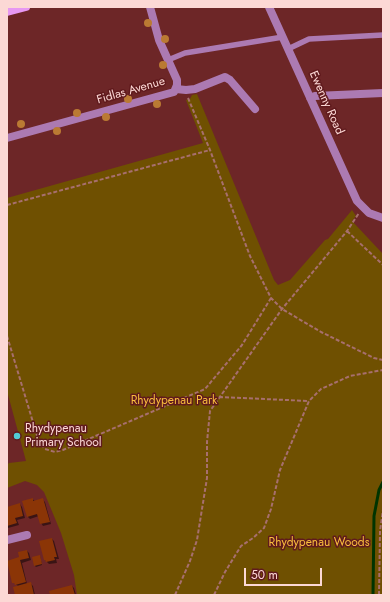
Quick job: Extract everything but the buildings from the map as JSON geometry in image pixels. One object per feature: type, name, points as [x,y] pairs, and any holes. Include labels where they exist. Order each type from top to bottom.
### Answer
[{"type":"street","points":[[7,12],[26,7]]},
{"type":"street","name":"Fidlas Avenue","points":[[7,138],[174,92],[176,89],[177,80],[159,40],[150,7]]},
{"type":"street","name":"Ewenny Road","points":[[269,7],[357,201],[363,208]]},
{"type":"street","points":[[176,89],[195,89],[225,77],[230,80],[255,109]]},
{"type":"street","points":[[310,98],[315,96],[383,93]]},
{"type":"street","points":[[363,208],[369,213],[383,218]]},
{"type":"street","points":[[7,540],[27,535]]},
{"type":"lane","points":[[288,49],[309,39],[383,35]]},
{"type":"lane","points":[[168,60],[185,53],[283,37]]},
{"type":"path","points":[[187,95],[210,150],[250,256],[271,298],[282,309],[321,332],[374,358],[383,360]]},
{"type":"path","points":[[7,205],[210,150]]},
{"type":"path","points":[[175,595],[196,547],[207,478],[207,442],[210,411],[219,397],[244,366],[282,309],[347,231],[363,208]]},
{"type":"path","points":[[347,231],[383,265]]},
{"type":"path","points":[[7,336],[39,442],[45,449],[55,452],[63,450],[205,389],[242,345],[271,298]]},
{"type":"path","points":[[214,595],[225,572],[241,546],[264,528],[271,509],[280,470],[310,401],[321,389],[350,376],[383,370]]},
{"type":"path","points":[[219,397],[310,401]]},
{"type":"path","points":[[379,595],[380,531],[383,510]]},
{"type":"green space","name":"Rhydypenau Park","points":[[197,94],[274,280],[278,285],[290,280],[325,240],[328,239],[352,210],[356,216],[352,221],[383,254],[383,595],[77,595],[74,575],[61,533],[44,492],[37,485],[25,481],[7,488],[7,465],[9,463],[26,461],[7,391],[7,198],[203,143],[186,100],[190,99],[192,95]]},
{"type":"waterway","points":[[373,595],[374,516],[379,490],[383,482]]},
{"type":"place","name":"Rhydypenau Primary School","points":[[17,436]]},
{"type":"park label","name":"Rhydypenau Woods","points":[[319,543]]}]
